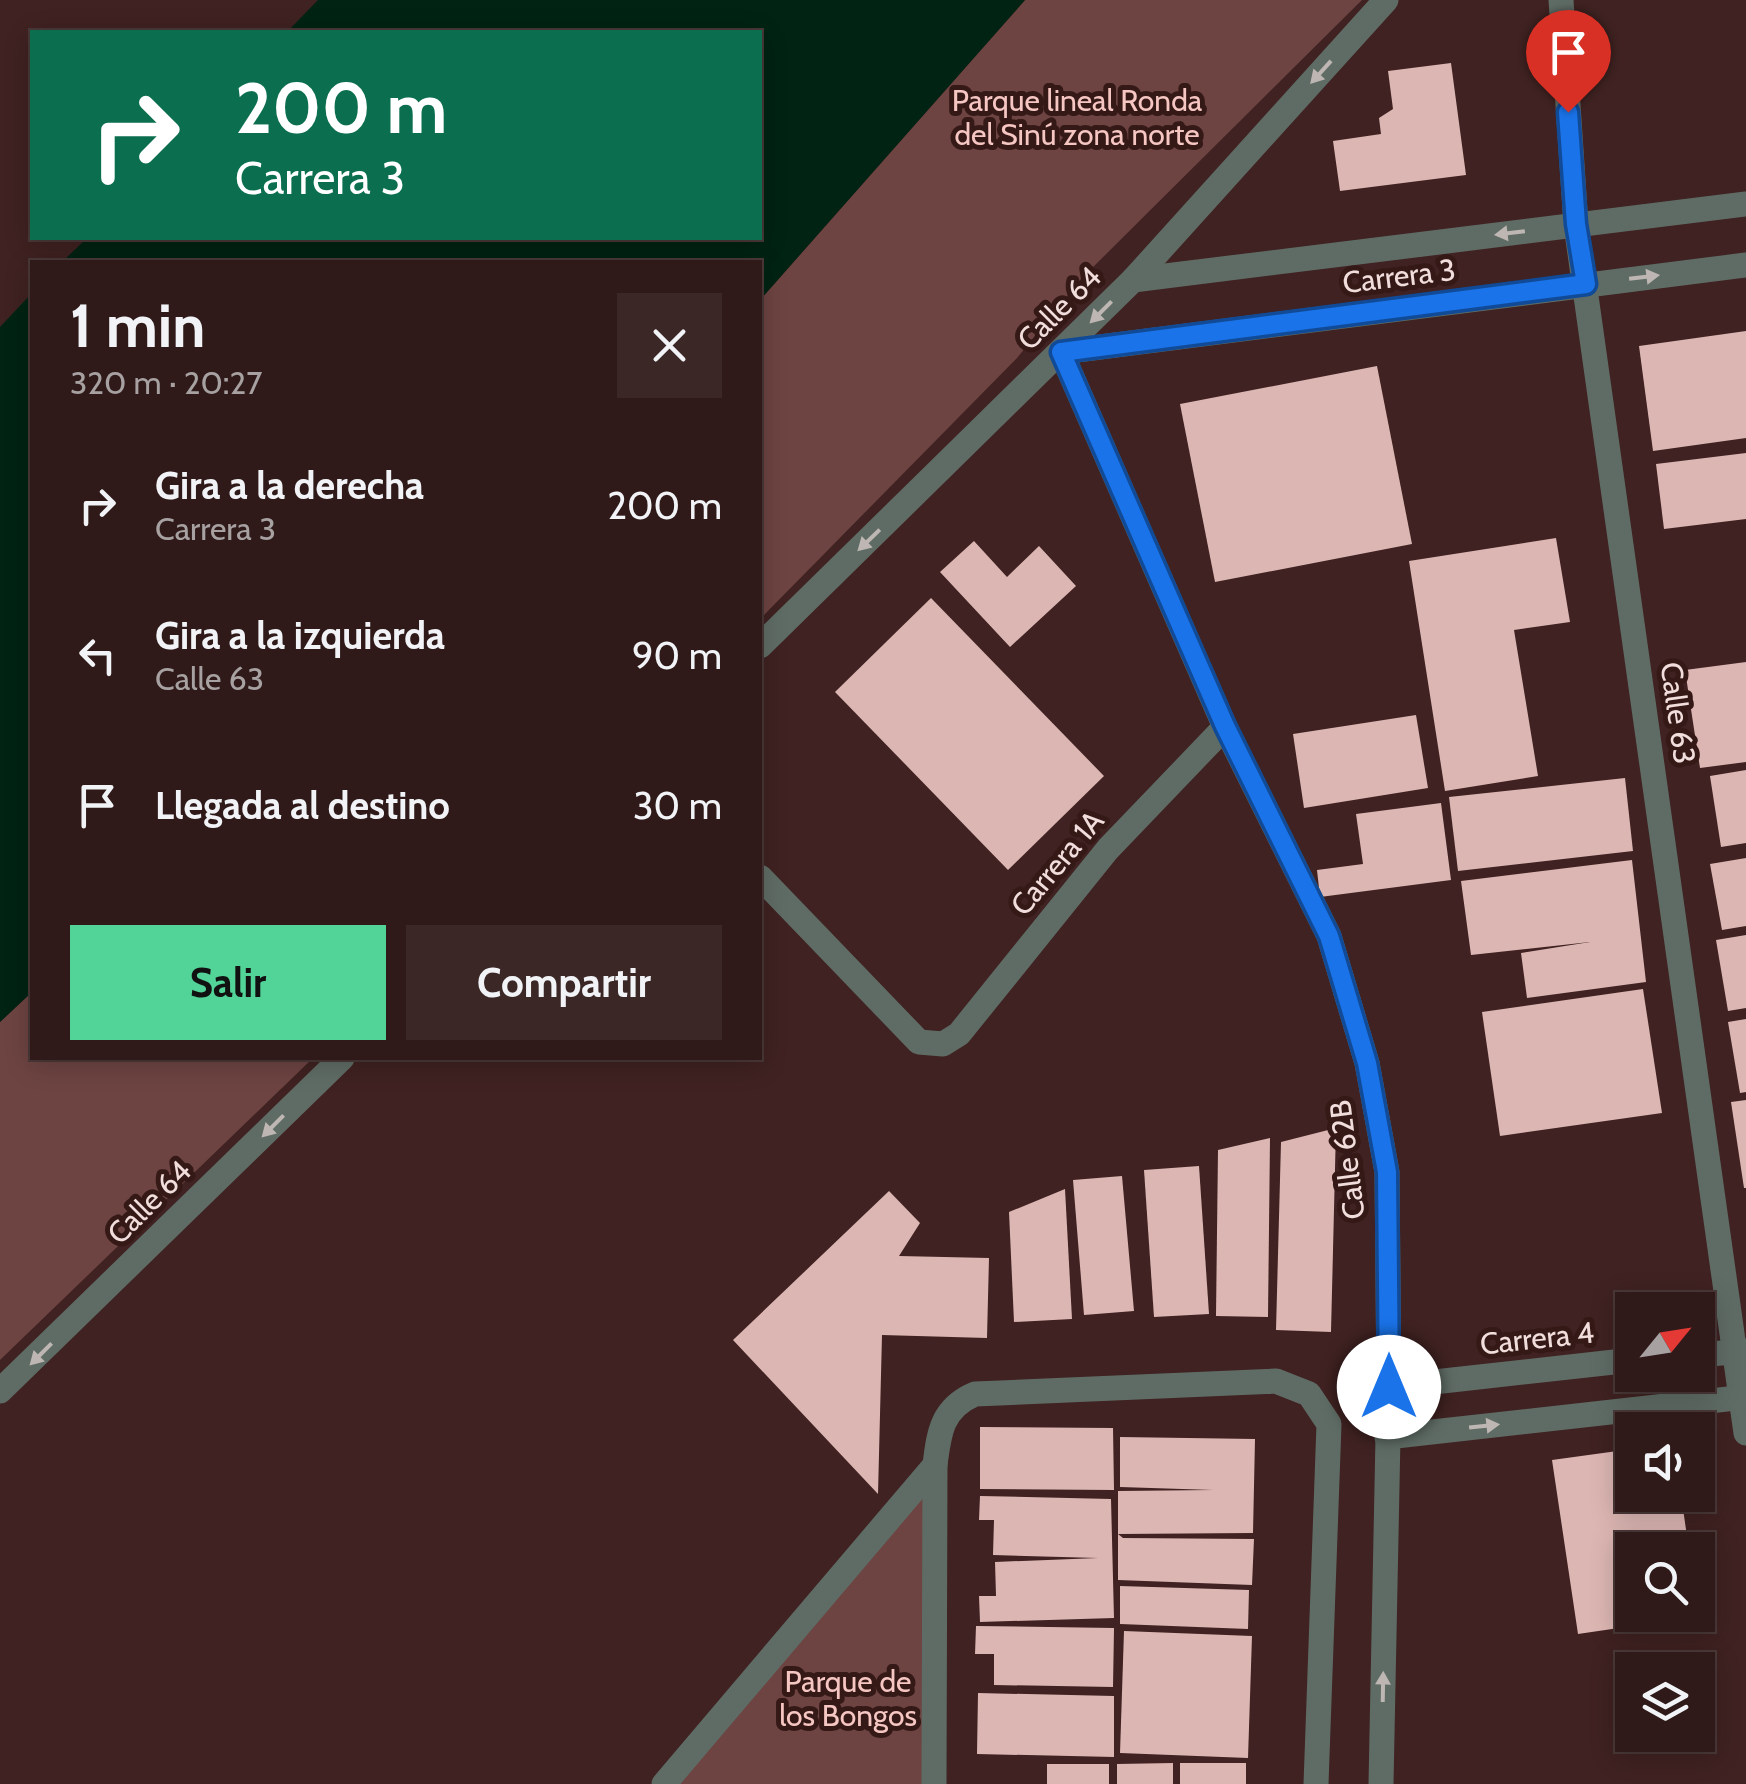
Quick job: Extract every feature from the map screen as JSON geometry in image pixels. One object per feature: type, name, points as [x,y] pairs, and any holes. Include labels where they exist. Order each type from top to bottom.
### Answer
[{"type":"street","name":"Calle 64","points":[[762,644],[1133,280],[1386,0]]},
{"type":"street","name":"Calle 63","points":[[1561,0],[1576,224],[1740,1352],[1746,1433]]},
{"type":"street","name":"Carrera 3","points":[[1133,280],[1746,204]]},
{"type":"street","name":"Carrera 3","points":[[1061,352],[1746,265]]},
{"type":"street","name":"Calle 62B","points":[[1061,352],[1225,726],[1329,936],[1367,1063],[1387,1172],[1389,1387],[1381,1784]]},
{"type":"street","name":"Carrera 1A","points":[[762,879],[919,1042],[943,1044],[959,1034],[1108,849],[1225,726]]},
{"type":"street","name":"Calle 64","points":[[0,1391],[340,1060]]},
{"type":"street","points":[[1715,1354],[1740,1352]]},
{"type":"street","name":"Carrera 4","points":[[1389,1387],[1615,1362]]},
{"type":"street","points":[[934,1784],[936,1464],[940,1426],[956,1402],[975,1394],[1276,1381],[1309,1394],[1329,1424],[1316,1784]]},
{"type":"street","points":[[1388,1436],[1743,1397]]},
{"type":"street","points":[[664,1784],[936,1464]]},
{"type":"green space","name":"Parque lineal Ronda del Sinú zona norte","points":[[1025,0],[1362,0],[1080,280],[1017,358],[762,617],[762,298]]},
{"type":"green space","points":[[30,994],[30,1060],[311,1060],[0,1360],[0,1022]]},
{"type":"green space","name":"Parque de los Bongos","points":[[935,1465],[934,1784],[664,1784]]},
{"type":"shaded area","points":[[318,0],[1025,0],[762,298],[762,260],[64,260],[85,240],[762,240],[762,30],[289,30]]},
{"type":"shaded area","points":[[30,295],[30,994],[0,1022],[0,327]]},
{"type":"building","points":[[1451,63],[1466,175],[1340,191],[1333,141],[1381,134],[1379,118],[1393,109],[1388,71]]},
{"type":"building","points":[[1746,331],[1746,438],[1653,451],[1639,346]]},
{"type":"building","points":[[1377,366],[1412,544],[1215,582],[1180,404]]},
{"type":"building","points":[[1746,453],[1746,519],[1664,529],[1656,464]]},
{"type":"building","points":[[1556,538],[1570,622],[1514,630],[1538,776],[1445,791],[1409,561]]},
{"type":"building","points":[[974,541],[1007,577],[1039,546],[1076,586],[1010,647],[940,572]]},
{"type":"building","points":[[931,598],[1104,776],[1008,870],[835,692]]},
{"type":"building","points":[[1746,662],[1746,762],[1700,768],[1685,670]]},
{"type":"building","points":[[1416,715],[1428,788],[1304,808],[1293,734]]},
{"type":"building","points":[[1746,770],[1746,843],[1721,847],[1710,776]]},
{"type":"building","points":[[1625,778],[1633,851],[1458,871],[1449,797]]},
{"type":"building","points":[[1441,803],[1451,880],[1320,897],[1317,870],[1363,864],[1356,814]]},
{"type":"building","points":[[1746,858],[1746,926],[1722,930],[1710,864]]},
{"type":"building","points":[[1632,860],[1646,982],[1527,998],[1521,953],[1590,942],[1471,955],[1461,881]]},
{"type":"building","points":[[1746,935],[1746,1008],[1728,1011],[1716,940]]},
{"type":"building","points":[[1643,989],[1662,1113],[1500,1136],[1482,1012]]},
{"type":"building","points":[[1746,1019],[1746,1092],[1740,1093],[1728,1022]]},
{"type":"building","points":[[1746,1100],[1746,1188],[1744,1188],[1731,1102]]},
{"type":"building","points":[[1336,1128],[1331,1332],[1276,1330],[1281,1142]]},
{"type":"building","points":[[1270,1138],[1268,1317],[1216,1316],[1218,1150]]},
{"type":"building","points":[[1199,1166],[1209,1314],[1154,1317],[1144,1170]]},
{"type":"building","points":[[1122,1176],[1134,1311],[1084,1315],[1073,1180]]},
{"type":"building","points":[[1065,1189],[1072,1319],[1014,1322],[1009,1212]]},
{"type":"building","points":[[889,1191],[920,1223],[899,1256],[989,1258],[987,1338],[882,1335],[878,1494],[733,1340]]},
{"type":"building","points":[[980,1427],[1113,1428],[1114,1490],[980,1489]]},
{"type":"building","points":[[1120,1437],[1255,1439],[1253,1533],[1118,1534],[1118,1491],[1213,1490],[1120,1487]]},
{"type":"building","points":[[1615,1451],[1615,1512],[1683,1512],[1686,1532],[1615,1532],[1615,1629],[1578,1634],[1552,1460]]},
{"type":"building","points":[[980,1496],[1111,1499],[1114,1618],[980,1622],[979,1596],[996,1596],[995,1562],[1098,1558],[993,1555],[994,1520],[979,1520]]},
{"type":"building","points":[[1118,1534],[1123,1538],[1254,1539],[1252,1585],[1118,1580]]},
{"type":"building","points":[[1120,1586],[1249,1590],[1248,1629],[1120,1624]]},
{"type":"building","points":[[976,1626],[1114,1628],[1113,1687],[994,1685],[994,1654],[975,1654]]},
{"type":"building","points":[[1124,1631],[1252,1636],[1248,1758],[1120,1753]]},
{"type":"building","points":[[978,1693],[1114,1696],[1114,1757],[977,1754]]},
{"type":"building","points":[[1173,1763],[1173,1784],[1117,1784],[1117,1764]]},
{"type":"building","points":[[1180,1763],[1246,1763],[1246,1784],[1180,1784]]},
{"type":"building","points":[[1047,1764],[1109,1764],[1109,1784],[1047,1784]]},
{"type":"route","points":[[1389,1387],[1387,1172],[1367,1063],[1329,936],[1225,726],[1061,352],[1586,284],[1576,224],[1568,112]]}]
